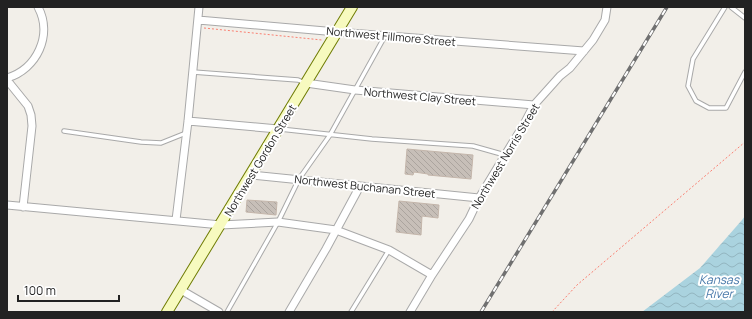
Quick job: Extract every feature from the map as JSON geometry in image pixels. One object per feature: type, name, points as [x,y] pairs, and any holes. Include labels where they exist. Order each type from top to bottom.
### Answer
[{"type":"main road","name":"Northwest Gordon Street","points":[[167,312],[352,7]]},
{"type":"street","points":[[24,207],[32,126],[31,115],[24,100],[7,79],[27,67],[36,56],[40,48],[44,29],[42,15],[38,7]]},
{"type":"street","points":[[176,220],[187,133],[199,7]]},
{"type":"street","name":"Northwest Norris Street","points":[[410,312],[432,275],[469,219],[479,198],[534,105],[584,52],[605,20],[608,7]]},
{"type":"street","name":"Northwest Fillmore Street","points":[[198,24],[335,36],[385,36],[584,52]]},
{"type":"street","name":"Northwest Clay Street","points":[[306,83],[355,90],[534,105]]},
{"type":"street","points":[[188,121],[278,129]]},
{"type":"street","name":"Northwest Buchanan Street","points":[[251,175],[479,198]]},
{"type":"street","points":[[289,312],[360,186]]},
{"type":"street","points":[[7,205],[221,225],[278,222],[336,230],[388,250],[432,275]]},
{"type":"street","points":[[181,290],[220,312]]},
{"type":"lane","points":[[725,7],[693,59],[688,86],[696,100],[709,108],[726,108],[745,72]]},
{"type":"lane","points":[[731,7],[745,18]]},
{"type":"lane","points":[[227,312],[278,222],[299,180],[330,135],[385,36]]},
{"type":"lane","points":[[193,72],[298,80],[306,83]]},
{"type":"lane","points":[[278,129],[372,139],[473,146],[505,155]]},
{"type":"lane","points":[[64,131],[141,142],[161,143],[187,133]]},
{"type":"lane","points":[[351,312],[388,250]]},
{"type":"path","points":[[198,24],[335,36]]},
{"type":"path","points":[[552,312],[577,286],[745,142]]},
{"type":"water","name":"Kansas River","points":[[745,216],[745,312],[642,312],[700,268]]},
{"type":"building","points":[[407,149],[473,155],[471,179],[428,175],[414,172],[413,175],[405,174]]},
{"type":"building","points":[[247,200],[277,202],[276,215],[246,212]]},
{"type":"building","points":[[399,201],[439,205],[438,218],[422,216],[421,235],[396,232]]},
{"type":"railway","points":[[481,312],[667,7]]}]
